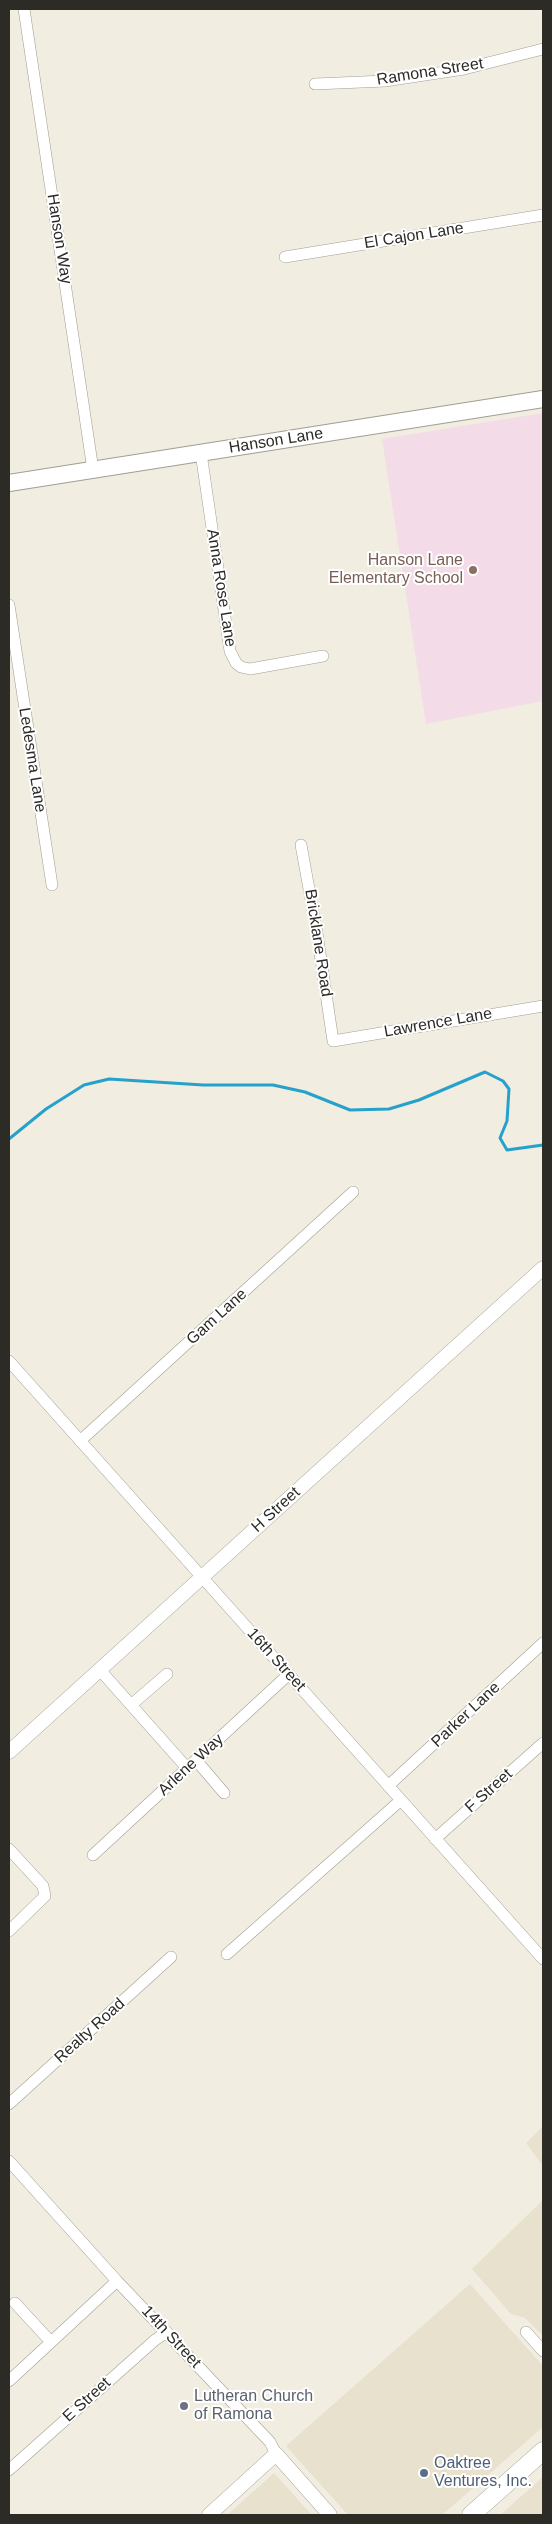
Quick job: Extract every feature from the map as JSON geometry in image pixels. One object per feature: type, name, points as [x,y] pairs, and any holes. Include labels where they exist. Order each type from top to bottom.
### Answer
[{"type":"main road","name":"Hanson Lane","points":[[9,483],[543,399]]},
{"type":"main road","points":[[471,2515],[543,2451]]},
{"type":"street","name":"Hanson Way","points":[[24,9],[94,470]]},
{"type":"street","name":"Ramona Street","points":[[316,84],[385,80],[464,69],[543,49]]},
{"type":"street","name":"El Cajon Lane","points":[[285,257],[543,215]]},
{"type":"street","name":"Anna Rose Lane","points":[[200,452],[230,651],[236,662],[241,667],[250,669],[323,656]]},
{"type":"street","name":"Ledesma Lane","points":[[9,605],[52,885]]},
{"type":"street","name":"Bricklane Road","points":[[301,845],[318,933],[333,1041]]},
{"type":"street","name":"Lawrence Lane","points":[[333,1041],[543,1006]]},
{"type":"street","name":"Gam Lane","points":[[80,1441],[353,1192]]},
{"type":"street","name":"H Street","points":[[9,1752],[543,1268]]},
{"type":"street","name":"16th Street","points":[[9,1362],[543,1959]]},
{"type":"street","name":"Parker Lane","points":[[388,1786],[543,1643]]},
{"type":"street","points":[[100,1670],[131,1705],[224,1793]]},
{"type":"street","points":[[131,1705],[167,1674]]},
{"type":"street","name":"Arlene Way","points":[[93,1855],[288,1674]]},
{"type":"street","name":"F Street","points":[[435,1839],[543,1743]]},
{"type":"street","points":[[227,1954],[401,1800]]},
{"type":"street","points":[[9,1849],[43,1886],[45,1896],[9,1931]]},
{"type":"street","name":"Realty Road","points":[[9,2104],[171,1957]]},
{"type":"street","name":"14th Street","points":[[9,2161],[117,2281],[270,2442],[276,2454],[330,2515]]},
{"type":"street","points":[[9,2381],[117,2281]]},
{"type":"street","points":[[15,2303],[51,2342]]},
{"type":"street","name":"E Street","points":[[9,2470],[155,2340],[167,2332]]},
{"type":"street","points":[[526,2332],[543,2351]]},
{"type":"street","points":[[208,2515],[276,2454]]},
{"type":"shaded area","name":"Hanson Lane Elementary School","points":[[543,413],[543,701],[426,724],[382,439]]},
{"type":"shaded area","points":[[543,2126],[543,2166],[526,2143]]},
{"type":"shaded area","points":[[543,2200],[543,2336],[525,2318],[511,2314],[472,2269]]},
{"type":"shaded area","points":[[470,2284],[543,2366],[543,2427],[442,2515],[348,2515],[286,2446]]},
{"type":"shaded area","points":[[274,2473],[312,2515],[227,2515]]},
{"type":"shaded area","points":[[543,2477],[543,2515],[500,2515]]},
{"type":"waterway","points":[[9,1139],[46,1109],[84,1085],[109,1079],[203,1085],[273,1085],[305,1092],[350,1110],[389,1109],[419,1100],[485,1072],[503,1081],[509,1089],[507,1121],[500,1138],[507,1150],[543,1145]]},
{"type":"place","name":"Hanson Lane Elementary School","points":[[473,570]]},
{"type":"place","name":"Lutheran Church of Ramona","points":[[184,2406]]},
{"type":"place","name":"Oaktree Ventures, Inc.","points":[[424,2473]]}]
